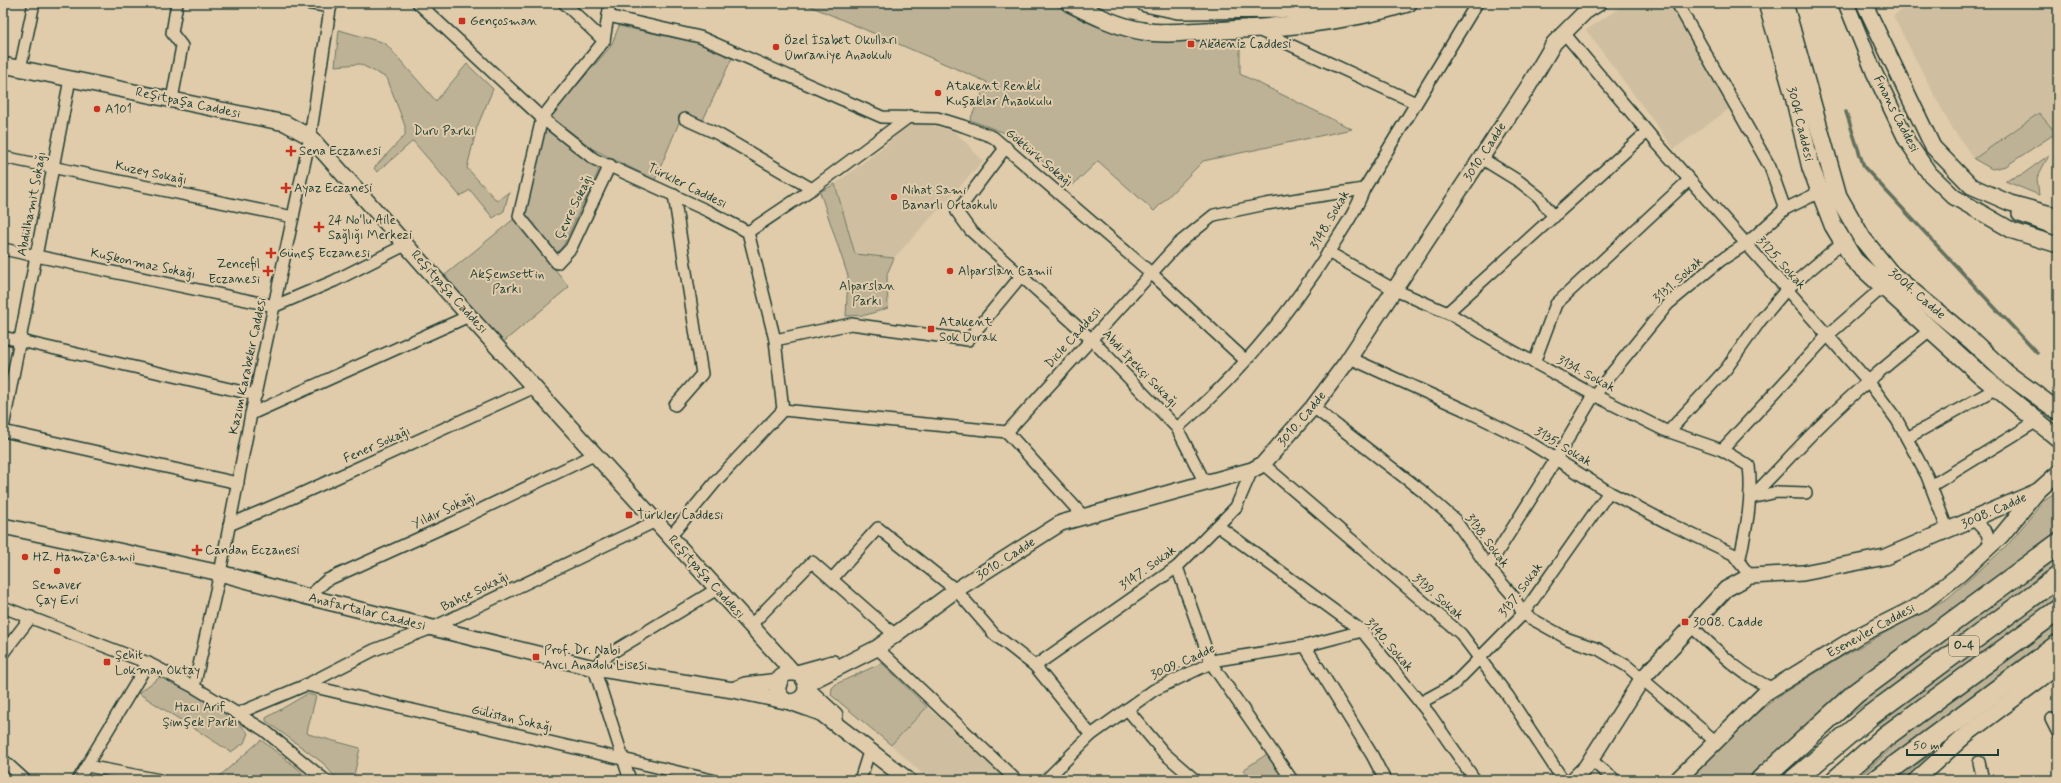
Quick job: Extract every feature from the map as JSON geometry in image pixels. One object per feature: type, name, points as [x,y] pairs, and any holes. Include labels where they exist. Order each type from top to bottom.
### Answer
[{"type":"highway","points":[[1761,780],[1856,693],[2058,544]]},
{"type":"highway","name":"O-4","points":[[1794,780],[1871,715],[2058,577]]},
{"type":"highway","name":"O-4","points":[[1836,780],[1886,736],[2058,610]]},
{"type":"highway","points":[[1876,780],[2058,645]]},
{"type":"main road","points":[[1070,3],[1092,14],[1142,31],[1179,33],[1257,29],[1304,24],[1371,14],[1408,3]]},
{"type":"main road","points":[[1145,3],[1181,7],[1308,8],[1330,4]]},
{"type":"main road","name":"3004 Caddesi","points":[[1766,3],[1793,92],[1811,168],[1833,225],[1843,242]]},
{"type":"main road","name":"3004. Cadde","points":[[1784,3],[1838,196],[1862,238],[1891,274],[1972,341],[2006,373],[2058,411]]},
{"type":"main road","name":"3004. Cadde","points":[[1843,242],[1854,260],[1930,330],[2058,438]]},
{"type":"street","points":[[20,69],[34,3]]},
{"type":"street","points":[[172,100],[182,46],[172,33],[177,3]]},
{"type":"street","points":[[306,3],[331,5]]},
{"type":"street","points":[[564,3],[604,40]]},
{"type":"street","points":[[542,118],[604,40],[610,3]]},
{"type":"street","name":"3148. Sokak","points":[[1177,428],[1199,409],[1245,360],[1278,320],[1328,252],[1359,204],[1364,189],[1477,3]]},
{"type":"street","name":"3010. Cadde","points":[[788,701],[803,697],[794,679],[858,657],[877,648],[956,590],[1061,523],[1205,484],[1257,467],[1314,407],[1350,358],[1482,158],[1554,43],[1585,12],[1599,3]]},
{"type":"street","points":[[1677,3],[1770,166],[1785,209]]},
{"type":"street","name":"Finans Caddesi","points":[[1846,3],[1874,72],[1907,141],[1929,173],[1954,197],[2013,231],[2058,246]]},
{"type":"street","name":"Finans Caddesi","points":[[1864,3],[1933,148],[1971,186],[2000,205],[2058,228]]},
{"type":"street","name":"Türkler Caddesi","points":[[421,4],[542,118],[594,159],[674,195],[748,232]]},
{"type":"street","name":"Kazım Karabekir Caddesi","points":[[194,687],[220,573],[251,414],[310,137],[331,5]]},
{"type":"street","name":"Göktürk Sokağı","points":[[608,16],[700,37],[882,116],[937,118],[993,137],[1151,273],[1245,360]]},
{"type":"street","points":[[1257,29],[1416,102]]},
{"type":"street","name":"3125. Sokak","points":[[1564,33],[1647,132],[1868,381],[1897,420],[1907,438],[1931,486],[1948,531]]},
{"type":"street","name":"Reşitpaşa Caddesi","points":[[3,65],[285,123],[310,137],[407,244],[469,316],[596,454],[768,646],[794,679]]},
{"type":"street","name":"Abdülhamit Sokağı","points":[[3,428],[70,79]]},
{"type":"street","points":[[670,537],[717,480],[783,410],[775,340],[748,232],[812,189],[910,116]]},
{"type":"street","name":"Çevre Sokağı","points":[[542,118],[519,216],[557,263],[571,248],[610,165]]},
{"type":"street","points":[[685,119],[718,134],[812,189]]},
{"type":"street","points":[[1448,312],[1647,132]]},
{"type":"street","name":"Abdi İpekçi Sokağı","points":[[1006,147],[956,212],[970,230],[1091,339],[1177,428],[1205,484]]},
{"type":"street","name":"Kuzey Sokağı","points":[[3,157],[293,217]]},
{"type":"street","points":[[1482,158],[1520,182],[1539,197],[1554,216]]},
{"type":"street","points":[[1534,363],[1556,304],[1689,180]]},
{"type":"street","name":"Finans Caddesi","points":[[1971,186],[2010,203],[2058,216]]},
{"type":"street","name":"Dicle Caddesi","points":[[1007,432],[1178,244],[1214,215],[1266,204],[1364,189]]},
{"type":"street","name":"3131. Sokak","points":[[1488,567],[1556,459],[1594,395],[1668,304],[1721,260],[1746,244],[1785,209],[1820,192]]},
{"type":"street","points":[[674,195],[702,374],[675,405]]},
{"type":"street","points":[[1669,431],[1726,369],[1760,321],[1786,290],[1843,242]]},
{"type":"street","points":[[275,306],[334,281],[407,244]]},
{"type":"street","name":"Kuşkonmaz Sokağı","points":[[3,248],[275,306]]},
{"type":"street","name":"3134. Sokak","points":[[1328,252],[1395,290],[1448,312],[1534,363],[1594,395],[1669,431],[1722,450],[1749,466],[1751,486],[1749,515],[1739,562]]},
{"type":"street","points":[[775,340],[851,324],[968,340],[1020,276]]},
{"type":"street","points":[[1722,450],[1827,336],[1883,287]]},
{"type":"street","points":[[251,414],[469,316]]},
{"type":"street","points":[[1750,498],[1781,468],[1821,424],[1868,381],[1930,330]]},
{"type":"street","points":[[3,337],[256,395]]},
{"type":"street","name":"3135. Sokak","points":[[1350,358],[1467,410],[1522,438],[1609,492],[1668,523],[1733,554],[1750,576]]},
{"type":"street","name":"Fener Sokağı","points":[[230,525],[535,387]]},
{"type":"street","points":[[1907,438],[1997,388]]},
{"type":"street","name":"3138. Sokak","points":[[1314,407],[1422,491],[1455,520],[1488,567],[1514,597],[1523,614]]},
{"type":"street","points":[[783,410],[1007,432],[1084,517]]},
{"type":"street","points":[[1931,486],[2037,421]]},
{"type":"street","points":[[3,431],[238,483]]},
{"type":"street","name":"Yıldır Sokağı","points":[[308,597],[326,580],[462,519],[596,454]]},
{"type":"street","name":"3147. Sokak","points":[[1036,666],[1177,567],[1236,507],[1257,467]]},
{"type":"street","name":"3139. Sokak","points":[[1257,467],[1461,634],[1508,696],[1563,780]]},
{"type":"street","name":"Esenevler Caddesi","points":[[1677,780],[1765,693],[1858,636],[1920,605],[1960,574],[2001,536],[2038,491],[2058,474]]},
{"type":"street","name":"3008. Cadde","points":[[1572,780],[1586,768],[1642,678],[1726,589],[1750,576],[1803,573],[1885,557],[1974,520],[2038,491]]},
{"type":"street","name":"3137. Sokak","points":[[1420,703],[1452,685],[1480,659],[1523,614],[1609,492]]},
{"type":"street","points":[[1750,498],[1777,492],[1806,493]]},
{"type":"street","points":[[1974,520],[1987,533],[1990,546]]},
{"type":"street","name":"Bahçe Sokağı","points":[[239,713],[306,685],[374,650],[432,628],[656,521]]},
{"type":"street","name":"Anafartalar Caddesi","points":[[3,526],[220,573],[308,597],[594,668],[733,690],[788,701]]},
{"type":"street","name":"3140. Sokak","points":[[1218,526],[1362,631],[1420,703],[1475,780]]},
{"type":"street","points":[[832,579],[878,528],[956,590],[994,634],[1036,666],[1090,735]]},
{"type":"street","points":[[750,626],[812,562],[895,635]]},
{"type":"street","points":[[1177,567],[1211,663],[1292,780]]},
{"type":"street","points":[[630,780],[594,668],[608,655],[717,589]]},
{"type":"street","points":[[3,607],[148,663],[194,687],[239,713],[264,730],[325,780]]},
{"type":"street","points":[[1523,614],[1568,639],[1598,649],[1627,666],[1715,741]]},
{"type":"street","points":[[3,653],[31,617]]},
{"type":"street","points":[[1691,626],[1739,670],[1754,681],[1772,688]]},
{"type":"street","name":"3009. Cadde","points":[[1046,780],[1090,735],[1154,690],[1217,660],[1305,646],[1362,631]]},
{"type":"street","points":[[1305,646],[1372,755],[1385,780]]},
{"type":"street","points":[[877,648],[1016,780]]},
{"type":"street","points":[[78,780],[148,663]]},
{"type":"street","points":[[1916,780],[1967,734],[2058,666]]},
{"type":"street","points":[[870,749],[860,737],[794,679],[777,690],[782,698],[821,713],[870,749],[908,780]]},
{"type":"street","name":"Anafartalar Caddesi","points":[[733,690],[745,685],[794,679]]},
{"type":"street","name":"Gülistan Sokağı","points":[[306,685],[712,780]]},
{"type":"street","points":[[1127,709],[1164,753],[1195,780]]},
{"type":"street","points":[[2052,719],[2058,733]]},
{"type":"street","points":[[860,780],[870,749]]},
{"type":"street","points":[[3,760],[25,780]]},
{"type":"street","points":[[1591,760],[1615,780]]},
{"type":"street","points":[[1979,762],[1983,780]]},
{"type":"street","points":[[87,766],[160,780]]},
{"type":"shaded area","points":[[1627,3],[1671,3],[1732,107],[1674,149],[1586,30]]},
{"type":"shaded area","points":[[1910,3],[2058,3],[2058,135],[2039,113],[1974,159],[1950,125],[1893,16]]},
{"type":"shaded area","name":"Nihat Sami Banarlı Ortaokulu","points":[[913,119],[956,132],[983,161],[894,258],[855,254],[835,184],[885,146]]},
{"type":"shaded area","points":[[927,707],[1009,780],[929,780],[891,745]]},
{"type":"green space","points":[[803,3],[1048,3],[1130,34],[1240,36],[1240,74],[1352,129],[1203,161],[1154,211],[1098,161],[1073,185],[1005,133],[970,120],[987,82]]},
{"type":"green space","points":[[619,26],[704,44],[732,58],[703,120],[683,113],[655,180],[593,149],[550,116],[611,46]]},
{"type":"green space","name":"Duru Parkı","points":[[339,30],[385,43],[436,101],[467,64],[493,89],[477,127],[467,168],[497,201],[509,192],[504,211],[493,218],[470,190],[460,196],[413,141],[377,172],[374,168],[405,135],[405,126],[387,78],[360,64],[335,66]]},
{"type":"green space","points":[[2039,113],[2056,133],[2006,166],[1992,169],[1974,159]]},
{"type":"green space","points":[[544,128],[599,170],[564,244],[556,255],[522,213]]},
{"type":"green space","points":[[2049,155],[2037,178],[2039,195],[2005,181],[2023,174]]},
{"type":"green space","name":"Alparslan Parkı","points":[[835,184],[855,254],[894,258],[887,274],[888,308],[866,315],[846,316],[848,276],[820,192]]},
{"type":"green space","name":"Akşemsettin Parkı","points":[[515,218],[569,287],[501,344],[445,275]]},
{"type":"green space","points":[[2058,491],[2058,631],[2019,667],[1953,734],[1908,773],[1898,780],[1855,780],[1894,746],[1864,705],[1757,780],[1689,780],[1744,723],[1780,695],[1843,656],[1948,598],[2007,546],[2045,499]]},
{"type":"green space","points":[[882,663],[927,707],[891,745],[831,695],[832,688],[836,684]]},
{"type":"green space","name":"Hacı Arif Şimşek Parkı","points":[[163,675],[219,708],[240,724],[248,733],[244,743],[231,752],[138,693]]},
{"type":"green space","points":[[307,694],[316,696],[307,732],[308,734],[360,748],[353,780],[334,776],[323,763],[266,721],[266,718]]},
{"type":"green space","name":"Hacı Arif Şimşek Parkı","points":[[261,740],[296,767],[310,780],[215,780]]},
{"type":"green space","points":[[1270,752],[1292,780],[1251,780],[1243,770]]},
{"type":"waterway","points":[[1846,112],[1864,167],[2037,353]]},
{"type":"place","name":"Gençosman","points":[[462,21]]},
{"type":"place","name":"Akdeniz Caddesi","points":[[1191,44]]},
{"type":"place","name":"Özel İsabet Okulları Ümraniye Anaokulu","points":[[776,47]]},
{"type":"place","name":"Atakent Renkli Kuşaklar Anaokulu","points":[[938,93]]},
{"type":"place","name":"A101","points":[[97,109]]},
{"type":"place","name":"Sena Eczanesi","points":[[291,151]]},
{"type":"place","name":"Ayaz Eczanesi","points":[[286,188]]},
{"type":"place","name":"Nihat Sami Banarlı Ortaokulu","points":[[894,197]]},
{"type":"place","name":"24 No'lu Aile Sağlığı Merkezi","points":[[319,227]]},
{"type":"place","name":"Güneş Eczanesi","points":[[271,253]]},
{"type":"place","name":"Zencefil Eczanesi","points":[[268,271]]},
{"type":"place","name":"Alparslan Camii","points":[[950,271]]},
{"type":"place","name":"Atakent Sok Durak","points":[[931,329]]},
{"type":"place","name":"Türkler Caddesi","points":[[629,515]]},
{"type":"place","name":"Candan Eczanesi","points":[[197,550]]},
{"type":"place","name":"HZ. Hamza Camii","points":[[25,557]]},
{"type":"place","name":"Semaver Çay Evi","points":[[57,571]]},
{"type":"place","name":"3008. Cadde","points":[[1685,622]]},
{"type":"place","name":"Prof. Dr. Nabi Avcı Anadolu Lisesi","points":[[536,657]]},
{"type":"place","name":"Şehit Lokman Oktay","points":[[107,662]]}]
